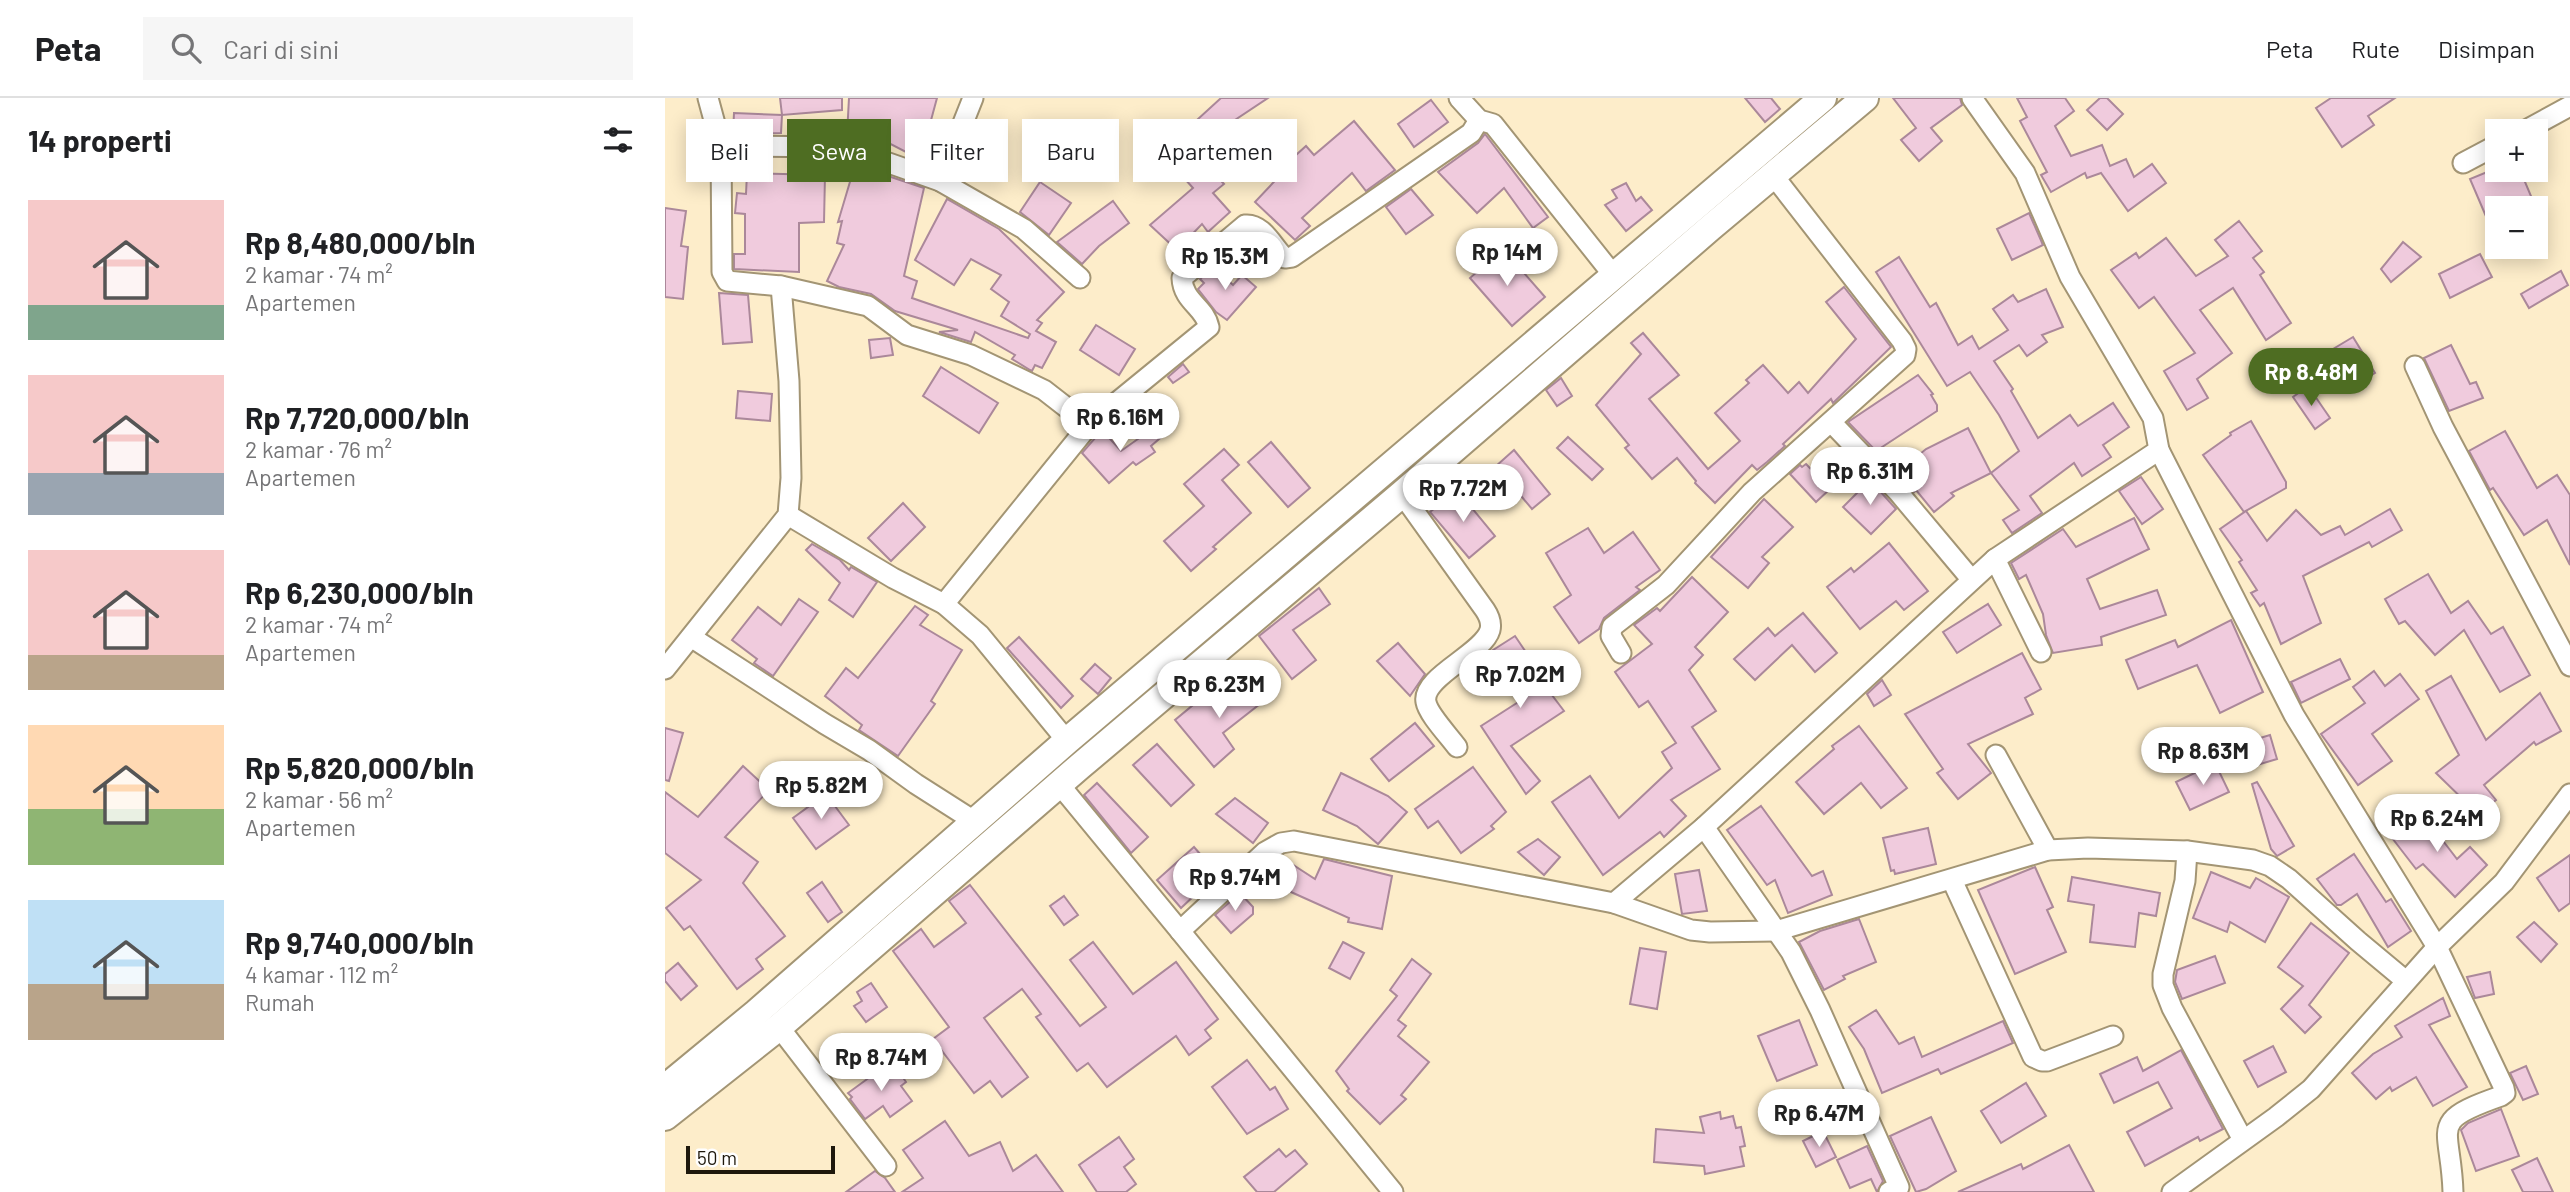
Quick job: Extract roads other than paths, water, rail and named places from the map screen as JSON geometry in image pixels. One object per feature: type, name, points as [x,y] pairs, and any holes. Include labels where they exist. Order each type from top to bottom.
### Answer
[{"type":"street","points":[[708,98],[714,119]]},
{"type":"street","points":[[965,119],[973,98]]},
{"type":"street","points":[[1459,98],[1479,120],[1493,124],[1614,276]]},
{"type":"street","points":[[665,1088],[756,1013],[1067,741],[1823,98]]},
{"type":"street","points":[[665,1117],[779,1027],[1059,784],[1865,98]]},
{"type":"street","points":[[1972,98],[2025,173],[2070,277],[2153,418],[2159,450],[2294,715],[2437,947],[2505,1093],[2457,1113],[2449,1122],[2446,1135],[2452,1164],[2453,1192]]},
{"type":"street","points":[[2544,119],[2570,104],[2567,98]]},
{"type":"street","points":[[944,604],[1089,425],[1209,327],[1208,320],[1186,297],[1182,278],[1245,225],[1259,227],[1285,258],[1291,257],[1471,133],[1479,120]]},
{"type":"street","points":[[773,146],[843,147],[905,169]]},
{"type":"street","points":[[2463,163],[2485,151]]},
{"type":"street","points":[[1621,653],[1611,636],[1612,626],[1666,585],[1752,492],[1905,355],[1906,348],[1773,175]]},
{"type":"street","points":[[721,182],[722,272],[727,281],[781,286],[868,306],[907,335],[971,355],[1044,390],[1089,425]]},
{"type":"street","points":[[942,182],[1024,229],[1080,278]]},
{"type":"street","points":[[665,669],[788,515],[791,478],[789,381],[781,286]]},
{"type":"street","points":[[2415,366],[2443,427],[2570,666]]},
{"type":"street","points":[[1831,422],[1907,502],[1971,579]]},
{"type":"street","points":[[1614,903],[1705,827],[1995,559],[2159,450]]},
{"type":"street","points":[[1402,494],[1491,621],[1490,632],[1431,686],[1425,696],[1426,705],[1457,747]]},
{"type":"street","points":[[788,515],[893,578],[944,604],[980,635],[1067,741]]},
{"type":"street","points":[[1995,559],[2041,652]]},
{"type":"street","points":[[691,637],[869,750],[974,821]]},
{"type":"street","points":[[1996,755],[2048,850]]},
{"type":"street","points":[[1059,784],[1393,1192]]},
{"type":"street","points":[[2172,1192],[2276,1118],[2311,1089],[2437,947],[2510,874],[2570,794]]},
{"type":"street","points":[[1705,827],[1791,952],[1893,1172],[1899,1187],[1889,1192]]},
{"type":"street","points":[[1180,931],[1265,852],[1281,843],[1294,841],[1614,903],[1691,930],[1710,932],[1776,930],[2048,850],[2088,848],[2187,852],[2253,860],[2270,866],[2288,878],[2406,981]]},
{"type":"street","points":[[2187,852],[2186,874],[2162,974],[2163,985],[2172,1008],[2243,1140]]},
{"type":"street","points":[[1952,880],[2033,1057],[2042,1062],[2047,1061],[2113,1036]]},
{"type":"street","points":[[779,1027],[886,1166]]}]
